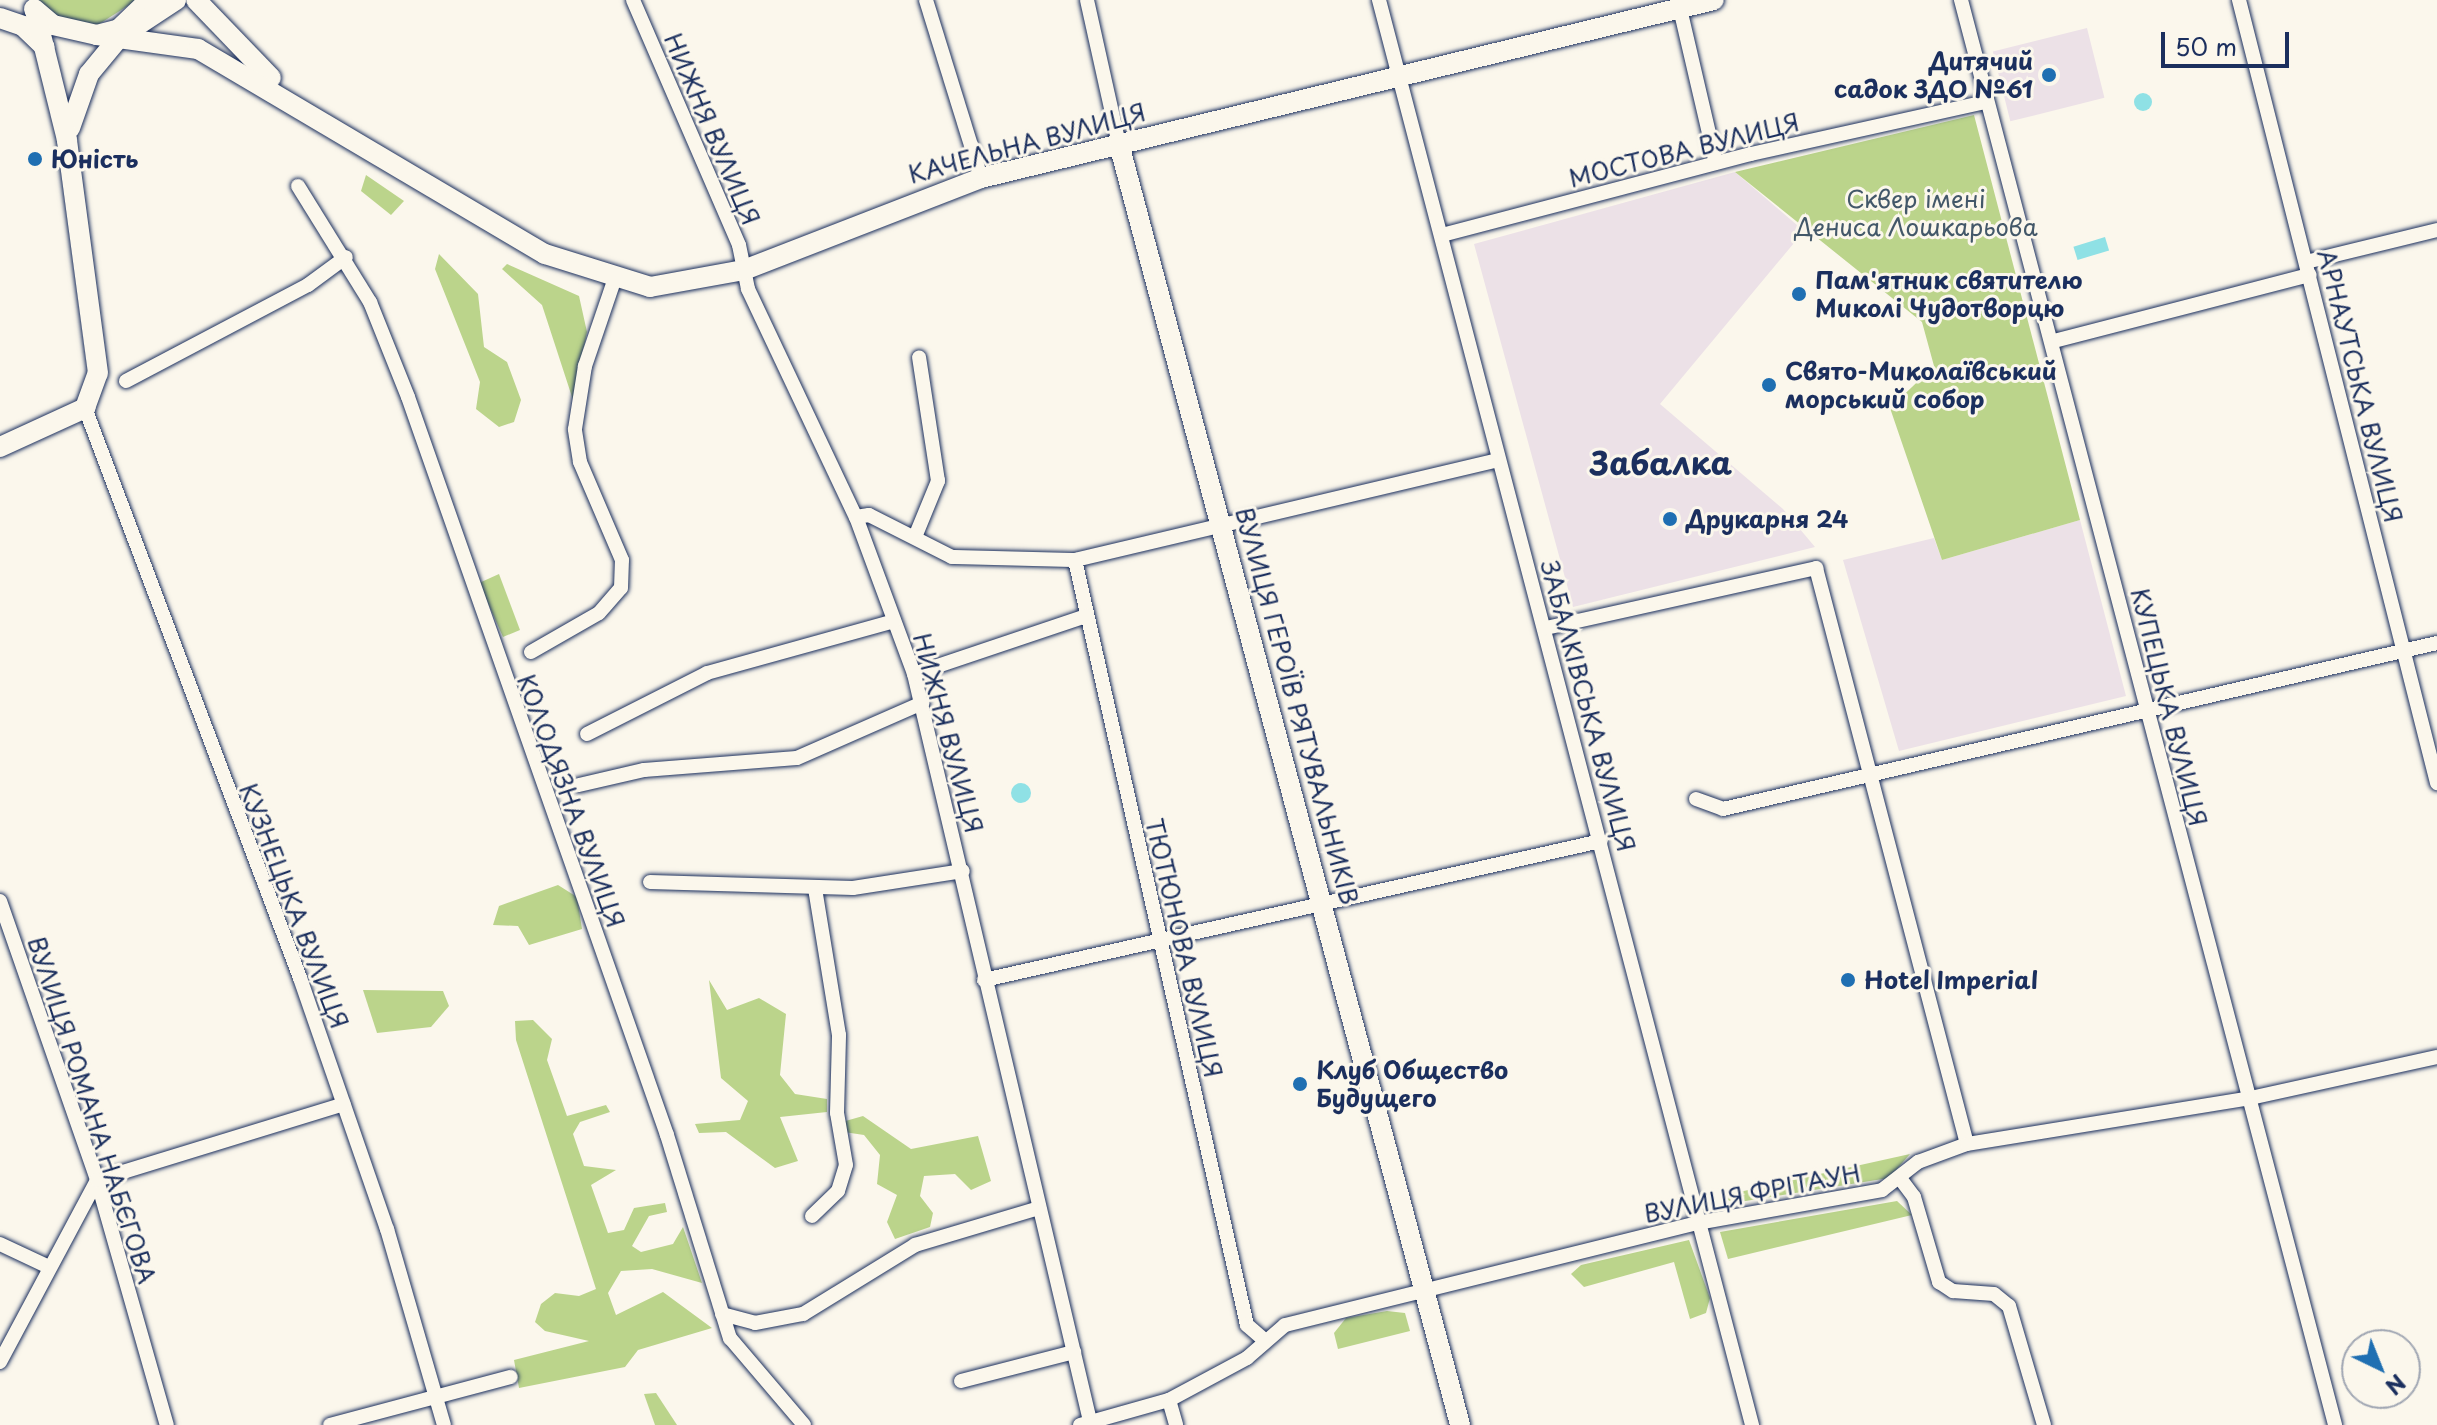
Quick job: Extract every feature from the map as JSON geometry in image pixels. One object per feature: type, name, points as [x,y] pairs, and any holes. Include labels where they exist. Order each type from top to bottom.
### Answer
[{"type":"street","points":[[118,36],[176,0]]},
{"type":"street","name":"КАЧЕЛЬНА ВУЛИЦЯ","points":[[196,0],[304,108]]},
{"type":"street","name":"НИЖНЯ ВУЛИЦЯ","points":[[633,0],[744,270],[856,517],[914,674],[963,871],[984,980],[1074,1352],[1085,1423]]},
{"type":"street","points":[[926,0],[981,178]]},
{"type":"street","name":"ВУЛИЦЯ ГЕРОЇВ РЯТУВАЛЬНИКІВ","points":[[1087,0],[1119,144],[1460,1425]]},
{"type":"street","name":"ЗАБАЛКІВСЬКА ВУЛИЦЯ","points":[[1379,0],[1401,75],[1498,460],[1546,628],[1697,1223],[1752,1425]]},
{"type":"street","name":"КАЧЕЛЬНА ВУЛИЦЯ","points":[[32,5],[63,30],[150,38],[198,49],[304,108],[545,254],[614,281],[675,285],[744,270],[981,178],[1679,4],[1714,0]]},
{"type":"street","name":"КУПЕЦЬКА ВУЛИЦЯ","points":[[1961,0],[1985,102],[2054,341],[2246,1099],[2335,1425]]},
{"type":"street","name":"АРНАУТСЬКА ВУЛИЦЯ","points":[[2239,0],[2437,783]]},
{"type":"street","points":[[1679,4],[1716,163]]},
{"type":"street","points":[[0,10],[32,5],[45,47],[67,140],[97,344],[96,389],[85,408],[0,447]]},
{"type":"street","points":[[67,140],[74,106],[97,62],[143,8]]},
{"type":"street","points":[[97,35],[143,8]]},
{"type":"street","points":[[0,18],[23,26],[45,47]]},
{"type":"street","points":[[97,62],[150,38]]},
{"type":"street","name":"МОСТОВА ВУЛИЦЯ","points":[[1442,235],[1716,163],[1985,102]]},
{"type":"street","name":"КОЛОДЯЗНА ВУЛИЦЯ","points":[[298,186],[346,257],[408,397],[667,1135],[722,1314],[740,1357],[804,1425]]},
{"type":"street","points":[[2054,341],[2437,230]]},
{"type":"street","points":[[126,381],[308,285],[346,257]]},
{"type":"street","points":[[531,652],[599,613],[621,588],[622,560],[575,439],[585,366],[614,281]]},
{"type":"street","points":[[915,537],[938,481],[919,357]]},
{"type":"street","name":"КУЗНЕЦЬКА ВУЛИЦЯ","points":[[85,408],[344,1104],[444,1425]]},
{"type":"street","points":[[856,517],[869,515],[966,559],[1075,560],[1221,522],[1498,460]]},
{"type":"street","name":"ТЮТЮНОВА ВУЛИЦЯ","points":[[1075,560],[1247,1325],[1263,1339]]},
{"type":"street","points":[[1546,628],[1816,568],[1876,776],[1967,1144]]},
{"type":"street","points":[[914,674],[1086,616]]},
{"type":"street","points":[[587,734],[707,673],[894,621]]},
{"type":"street","points":[[1696,799],[1723,809],[1876,776],[2146,706],[2437,643]]},
{"type":"street","points":[[579,785],[644,770],[797,758],[922,703]]},
{"type":"street","points":[[984,980],[1323,908],[1601,841]]},
{"type":"street","points":[[650,882],[735,879],[815,889],[963,871]]},
{"type":"street","points":[[812,1216],[838,1191],[846,1165],[837,1113],[839,1035],[815,889]]},
{"type":"street","name":"ВУЛИЦЯ РОМАНА НАБЄГОВА","points":[[0,901],[97,1180],[167,1425]]},
{"type":"street","name":"ВУЛИЦЯ ФРІТАУН","points":[[1085,1423],[1169,1400],[1247,1358],[1263,1339],[1285,1325],[1697,1223],[1902,1181],[1918,1162],[1967,1144],[2246,1099],[2437,1057]]},
{"type":"street","points":[[0,1362],[47,1266],[97,1180],[344,1104]]},
{"type":"street","points":[[1902,1181],[1914,1197],[1939,1282],[1953,1291],[1994,1294],[2009,1306],[2044,1425]]},
{"type":"street","points":[[722,1314],[755,1323],[803,1314],[907,1249],[1039,1208]]},
{"type":"street","points":[[0,1244],[47,1266]]},
{"type":"street","points":[[961,1381],[1074,1352]]},
{"type":"street","points":[[330,1425],[511,1377]]},
{"type":"street","points":[[1169,1400],[1176,1425]]},
{"type":"shaded area","name":"Дитячий садок ЗДО №61","points":[[2087,28],[2104,98],[2010,121],[1993,51]]},
{"type":"shaded area","points":[[1735,172],[1804,231],[1660,404],[1783,509],[1815,547],[1573,607],[1474,244]]},
{"type":"shaded area","points":[[2080,520],[2126,696],[1899,751],[1843,560],[1934,538],[1942,560]]},
{"type":"green space","points":[[37,0],[137,0],[96,26],[56,18]]},
{"type":"green space","name":"Сквер імені Дениса Лошкарьова","points":[[1974,115],[2080,520],[1942,560],[1890,408],[1934,366],[1922,322],[1735,172]]},
{"type":"green space","points":[[366,175],[404,201],[391,215],[361,191]]},
{"type":"green space","points":[[439,254],[478,294],[484,347],[507,362],[521,400],[514,422],[499,427],[476,409],[480,382],[435,269]]},
{"type":"green space","points":[[507,264],[579,296],[587,332],[573,400],[542,305],[502,269]]},
{"type":"green space","points":[[499,574],[520,630],[503,637],[479,583]]},
{"type":"green space","points":[[558,885],[577,897],[582,929],[529,945],[518,926],[493,925],[499,906]]},
{"type":"green space","points":[[709,980],[727,1010],[759,998],[786,1014],[780,1075],[795,1094],[827,1099],[827,1112],[780,1117],[798,1161],[775,1168],[726,1132],[699,1133],[695,1124],[740,1120],[748,1101],[721,1078]]},
{"type":"green space","points":[[363,990],[443,991],[449,1006],[431,1027],[377,1033]]},
{"type":"green space","points":[[533,1020],[552,1039],[547,1060],[567,1116],[606,1105],[610,1112],[580,1122],[573,1134],[584,1166],[616,1170],[591,1185],[608,1233],[624,1230],[634,1208],[665,1203],[667,1212],[649,1216],[632,1246],[641,1252],[673,1244],[683,1227],[702,1283],[652,1269],[621,1271],[608,1293],[616,1315],[663,1292],[712,1328],[638,1350],[625,1367],[519,1388],[514,1360],[589,1341],[545,1331],[535,1322],[541,1304],[555,1293],[579,1296],[596,1289],[516,1040],[515,1021]]},
{"type":"green space","points":[[863,1116],[911,1149],[978,1136],[991,1181],[971,1190],[955,1174],[924,1176],[920,1196],[933,1213],[930,1227],[895,1239],[887,1222],[897,1195],[877,1184],[880,1155],[864,1135],[844,1132],[842,1122]]},
{"type":"green space","points":[[1910,1154],[1889,1178],[1733,1203],[1721,1196]]},
{"type":"green space","points":[[1897,1201],[1912,1215],[1728,1259],[1720,1232]]},
{"type":"green space","points":[[1689,1240],[1710,1298],[1706,1313],[1690,1319],[1674,1262],[1584,1287],[1571,1274],[1581,1265]]},
{"type":"green space","points":[[1387,1311],[1405,1313],[1410,1331],[1338,1349],[1334,1333],[1346,1318]]},
{"type":"green space","points":[[656,1393],[677,1425],[655,1425],[644,1394]]},
{"type":"water","points":[[2139,93],[2147,93],[2152,102],[2150,109],[2139,111],[2134,106],[2134,98]]},
{"type":"water","points":[[2105,237],[2109,250],[2078,260],[2073,247]]},
{"type":"water","points":[[1017,783],[1025,783],[1031,793],[1025,803],[1017,803],[1011,797],[1011,789]]},
{"type":"place","name":"Дитячий садок ЗДО №61","points":[[2049,75]]},
{"type":"place","name":"Юність","points":[[35,159]]},
{"type":"place","name":"Пам'ятник святителю Миколі Чудотворцю","points":[[1799,294]]},
{"type":"place","name":"Свято-Миколаївський морський собор","points":[[1769,385]]},
{"type":"place","name":"Друкарня 24","points":[[1670,519]]},
{"type":"place","name":"Hotel Imperial","points":[[1848,980]]},
{"type":"place","name":"Клуб Общество Будущего","points":[[1300,1084]]},
{"type":"district","name":"Забалка","points":[[1661,462]]}]
